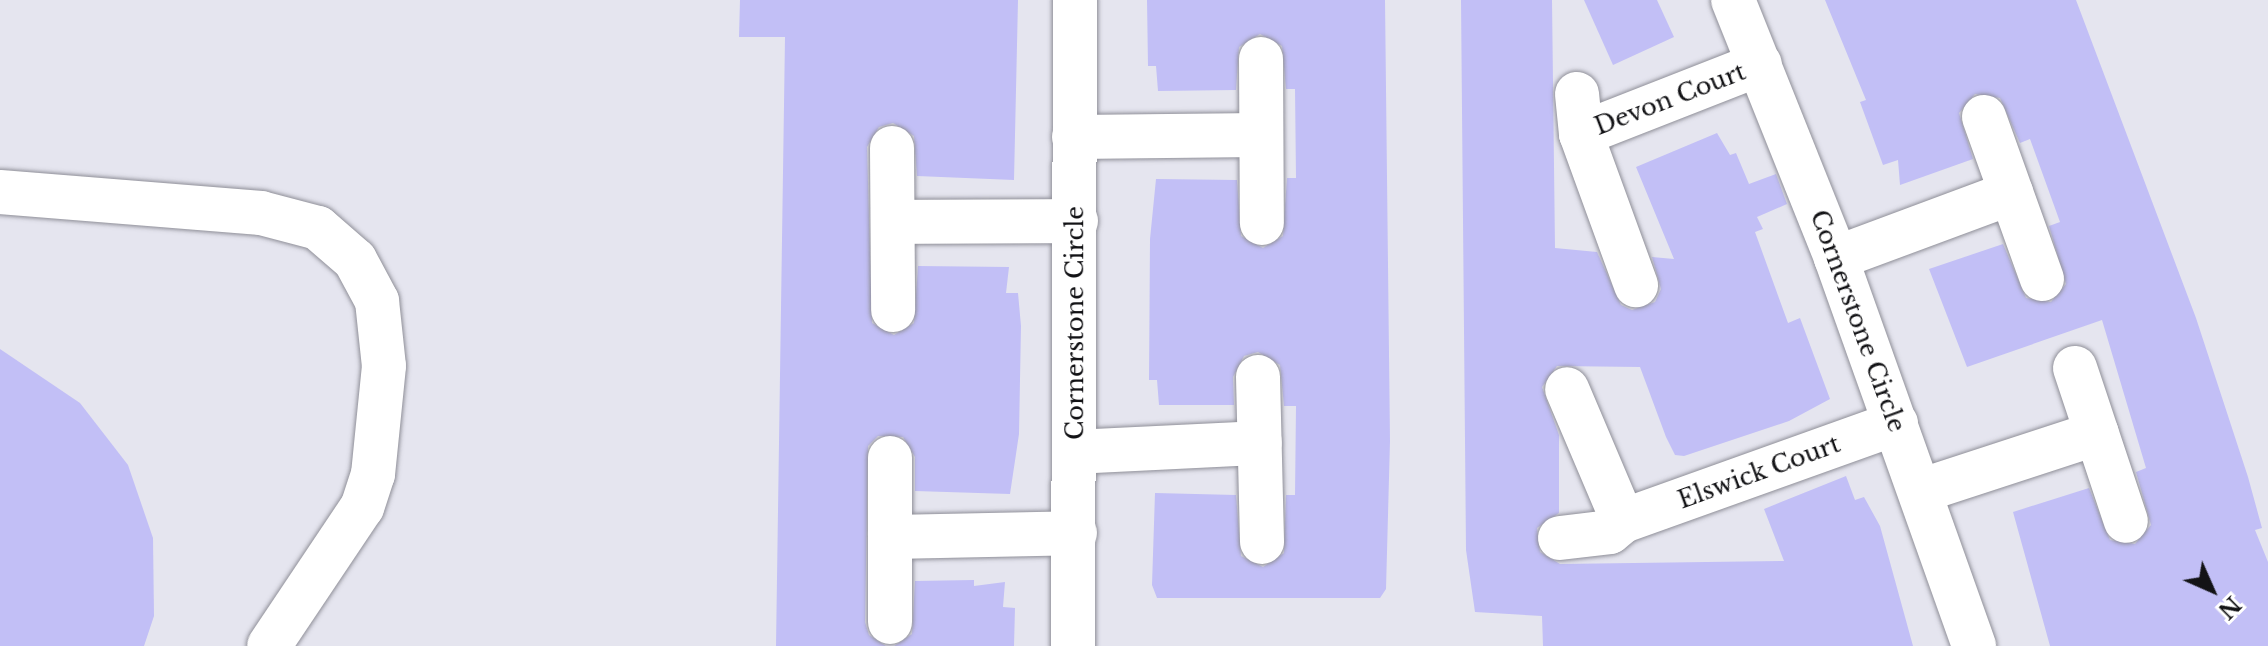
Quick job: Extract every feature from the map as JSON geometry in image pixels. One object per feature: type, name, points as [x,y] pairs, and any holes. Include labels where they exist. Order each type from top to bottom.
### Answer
[{"type":"street","name":"Cornerstone Circle","points":[[1073,646],[1075,0]]},
{"type":"street","name":"Cornerstone Circle","points":[[1733,0],[1836,258],[1974,646]]},
{"type":"street","points":[[1261,59],[1262,223]]},
{"type":"street","name":"Devon Court","points":[[1636,285],[1579,114],[1760,64]]},
{"type":"street","points":[[1984,117],[2042,279]]},
{"type":"street","points":[[1074,137],[1261,135]]},
{"type":"street","points":[[892,148],[893,310]]},
{"type":"street","points":[[0,192],[261,213],[318,228],[355,260],[377,301],[384,366],[373,474],[362,507],[269,646]]},
{"type":"street","points":[[1836,258],[2011,193]]},
{"type":"street","points":[[893,222],[1076,221]]},
{"type":"street","points":[[2075,368],[2126,521]]},
{"type":"street","points":[[1258,377],[1262,542]]},
{"type":"street","points":[[1567,389],[1623,521]]},
{"type":"street","name":"Elswick Court","points":[[1560,538],[1610,532],[1623,521],[1896,423]]},
{"type":"street","points":[[1920,491],[2097,433]]},
{"type":"street","points":[[1075,452],[1260,443]]},
{"type":"street","points":[[890,458],[890,622]]},
{"type":"street","points":[[890,537],[1075,533]]},
{"type":"building","points":[[740,0],[1018,0],[1014,180],[917,176],[914,136],[893,123],[879,127],[867,147],[872,323],[894,335],[914,323],[918,266],[1009,267],[1006,293],[1018,293],[1021,326],[1019,434],[1010,494],[915,491],[915,457],[903,437],[878,436],[868,446],[865,622],[869,635],[886,646],[776,646],[785,37],[739,37]]},
{"type":"building","points":[[1147,0],[1385,0],[1390,441],[1386,589],[1380,598],[1157,598],[1152,585],[1155,493],[1236,495],[1241,556],[1263,567],[1284,553],[1286,495],[1295,495],[1296,406],[1284,406],[1280,365],[1258,352],[1244,356],[1233,377],[1234,405],[1159,405],[1157,380],[1149,380],[1150,239],[1156,179],[1237,180],[1241,236],[1263,248],[1283,236],[1287,178],[1296,178],[1295,89],[1286,89],[1282,46],[1260,34],[1239,47],[1236,90],[1158,91],[1156,66],[1148,66]]},
{"type":"building","points":[[1461,0],[1552,0],[1555,248],[1597,252],[1621,305],[1632,310],[1655,302],[1661,289],[1652,257],[1674,259],[1636,167],[1717,133],[1730,155],[1736,153],[1749,184],[1776,174],[1787,204],[1757,217],[1763,229],[1755,232],[1788,323],[1800,318],[1830,399],[1789,421],[1684,456],[1675,455],[1640,367],[1557,366],[1542,387],[1559,435],[1559,513],[1537,528],[1540,552],[1560,564],[1784,561],[1764,509],[1846,476],[1855,500],[1864,497],[1880,526],[1913,646],[1543,646],[1542,616],[1475,612],[1466,550]]},
{"type":"building","points":[[1584,0],[1657,0],[1674,37],[1613,65]]},
{"type":"building","points":[[1825,0],[2076,0],[2196,318],[2248,477],[2262,528],[2255,530],[2268,562],[2268,646],[2050,646],[2013,512],[2089,488],[2110,540],[2135,544],[2151,525],[2136,472],[2146,468],[2102,320],[1967,367],[1929,269],[2003,244],[2026,298],[2051,302],[2066,284],[2049,226],[2060,222],[2030,139],[2020,143],[2000,98],[1975,94],[1959,113],[1973,159],[1900,185],[1898,160],[1883,165],[1860,102],[1866,100]]},
{"type":"building","points":[[0,349],[80,403],[128,465],[153,538],[154,616],[144,646],[0,646]]},
{"type":"building","points":[[974,580],[974,586],[1005,582],[1003,607],[1015,608],[1014,646],[894,646],[912,634],[915,581]]}]
